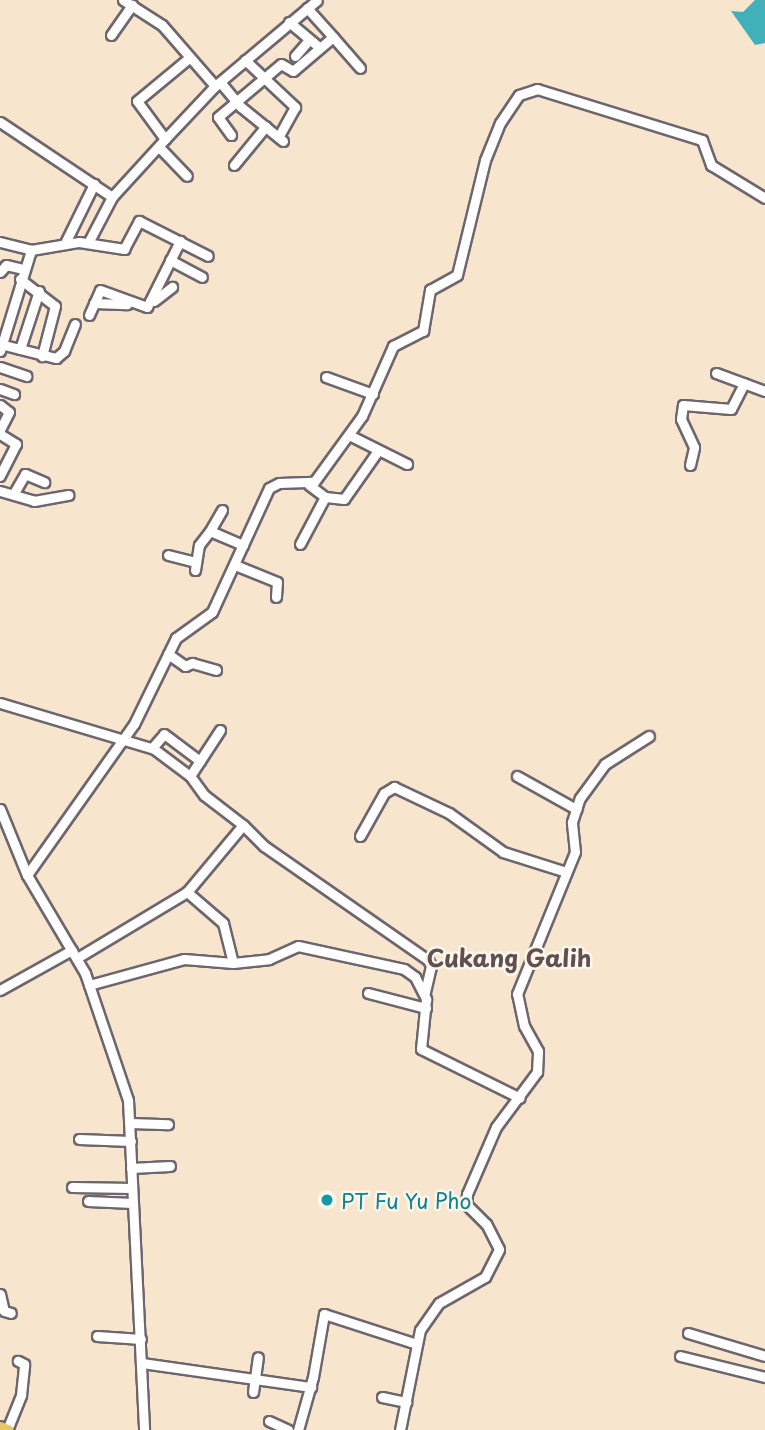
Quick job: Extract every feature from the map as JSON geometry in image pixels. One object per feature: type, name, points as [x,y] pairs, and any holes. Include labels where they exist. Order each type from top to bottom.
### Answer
[{"type":"main road","points":[[0,1427],[7,1430]]},
{"type":"street","points":[[123,0],[136,4],[163,25],[189,58],[237,103],[281,138],[295,108],[245,60]]},
{"type":"street","points":[[88,243],[112,197],[217,84],[317,0]]},
{"type":"street","points":[[111,35],[136,4]]},
{"type":"street","points":[[307,8],[360,68]]},
{"type":"street","points":[[289,22],[319,47]]},
{"type":"street","points":[[231,135],[217,119],[281,64],[293,71],[333,37]]},
{"type":"street","points":[[295,56],[309,40]]},
{"type":"street","points":[[187,176],[162,143],[137,100],[189,58]]},
{"type":"street","points":[[309,485],[349,435],[373,394],[393,346],[423,331],[432,288],[456,279],[489,150],[506,113],[527,90],[702,141],[711,165],[765,198]]},
{"type":"street","points":[[0,122],[112,197]]},
{"type":"street","points":[[234,165],[266,126]]},
{"type":"street","points":[[65,243],[94,184]]},
{"type":"street","points":[[0,242],[31,250],[65,243],[88,243],[124,249],[139,221],[208,256]]},
{"type":"street","points":[[150,304],[180,241]]},
{"type":"street","points":[[31,250],[1,346],[56,358],[64,351],[75,324]]},
{"type":"street","points":[[170,260],[202,277]]},
{"type":"street","points":[[0,272],[4,265],[22,274],[55,306],[42,356]]},
{"type":"street","points":[[89,315],[94,303],[132,304],[145,308],[174,288],[161,281]]},
{"type":"street","points":[[20,349],[38,291]]},
{"type":"street","points":[[0,367],[26,376]]},
{"type":"street","points":[[716,373],[765,391]]},
{"type":"street","points":[[326,377],[373,394]]},
{"type":"street","points":[[690,465],[694,447],[681,419],[683,405],[731,409],[744,383]]},
{"type":"street","points":[[0,389],[14,394]]},
{"type":"street","points":[[0,405],[9,412],[0,432],[16,444],[0,476]]},
{"type":"street","points":[[349,435],[377,452],[407,464]]},
{"type":"street","points":[[27,875],[123,740],[179,635],[207,619],[269,488],[278,484],[309,485],[324,497],[344,499],[377,452]]},
{"type":"street","points":[[13,493],[25,474],[44,482]]},
{"type":"street","points":[[0,491],[34,501],[68,495]]},
{"type":"street","points":[[300,544],[324,497]]},
{"type":"street","points":[[168,555],[196,566],[201,540],[210,531],[222,510]]},
{"type":"street","points":[[210,531],[243,545]]},
{"type":"street","points":[[234,565],[277,582],[276,597]]},
{"type":"street","points":[[167,654],[185,666],[192,663],[216,670]]},
{"type":"street","points":[[0,703],[152,748],[190,776],[204,794],[264,845],[428,960],[431,966],[425,994],[421,1049],[520,1098]]},
{"type":"street","points":[[190,776],[219,730]]},
{"type":"street","points":[[152,748],[164,734],[200,761]]},
{"type":"street","points":[[400,1430],[414,1343],[439,1303],[485,1277],[496,1259],[497,1240],[466,1204],[496,1127],[531,1084],[540,1060],[524,1026],[517,994],[576,849],[576,809],[598,771],[649,736]]},
{"type":"street","points":[[517,776],[576,809]]},
{"type":"street","points":[[360,836],[384,793],[394,787],[449,813],[483,842],[503,852],[566,872]]},
{"type":"street","points":[[0,809],[27,875],[75,954],[117,1064],[130,1123],[144,1430]]},
{"type":"street","points":[[0,990],[75,954],[187,892],[243,825]]},
{"type":"street","points":[[187,892],[223,923],[233,963]]},
{"type":"street","points":[[89,985],[184,959],[233,963],[269,959],[298,946],[404,969],[425,994]]},
{"type":"street","points":[[369,993],[426,1008]]},
{"type":"street","points":[[130,1123],[168,1124]]},
{"type":"street","points":[[79,1139],[131,1141]]},
{"type":"street","points":[[131,1168],[170,1166]]},
{"type":"street","points":[[72,1187],[132,1188]]},
{"type":"street","points":[[88,1201],[132,1203]]},
{"type":"street","points":[[0,1294],[4,1311],[11,1313]]},
{"type":"street","points":[[298,1430],[311,1387],[324,1314],[414,1343]]},
{"type":"street","points":[[688,1333],[765,1356]]},
{"type":"street","points":[[97,1336],[141,1339]]},
{"type":"street","points":[[680,1356],[765,1377]]},
{"type":"street","points":[[253,1392],[258,1357]]},
{"type":"street","points":[[7,1430],[21,1395],[24,1364],[18,1361]]},
{"type":"street","points":[[142,1363],[311,1387]]},
{"type":"street","points":[[382,1398],[406,1402]]},
{"type":"street","points":[[269,1421],[288,1430]]},
{"type":"water","points":[[755,0],[765,0],[765,43],[755,45],[731,11],[743,12]]},
{"type":"place","name":"PT Fu Yu Pho","points":[[327,1200]]},
{"type":"district","name":"Cukang Galih","points":[[509,958]]}]
